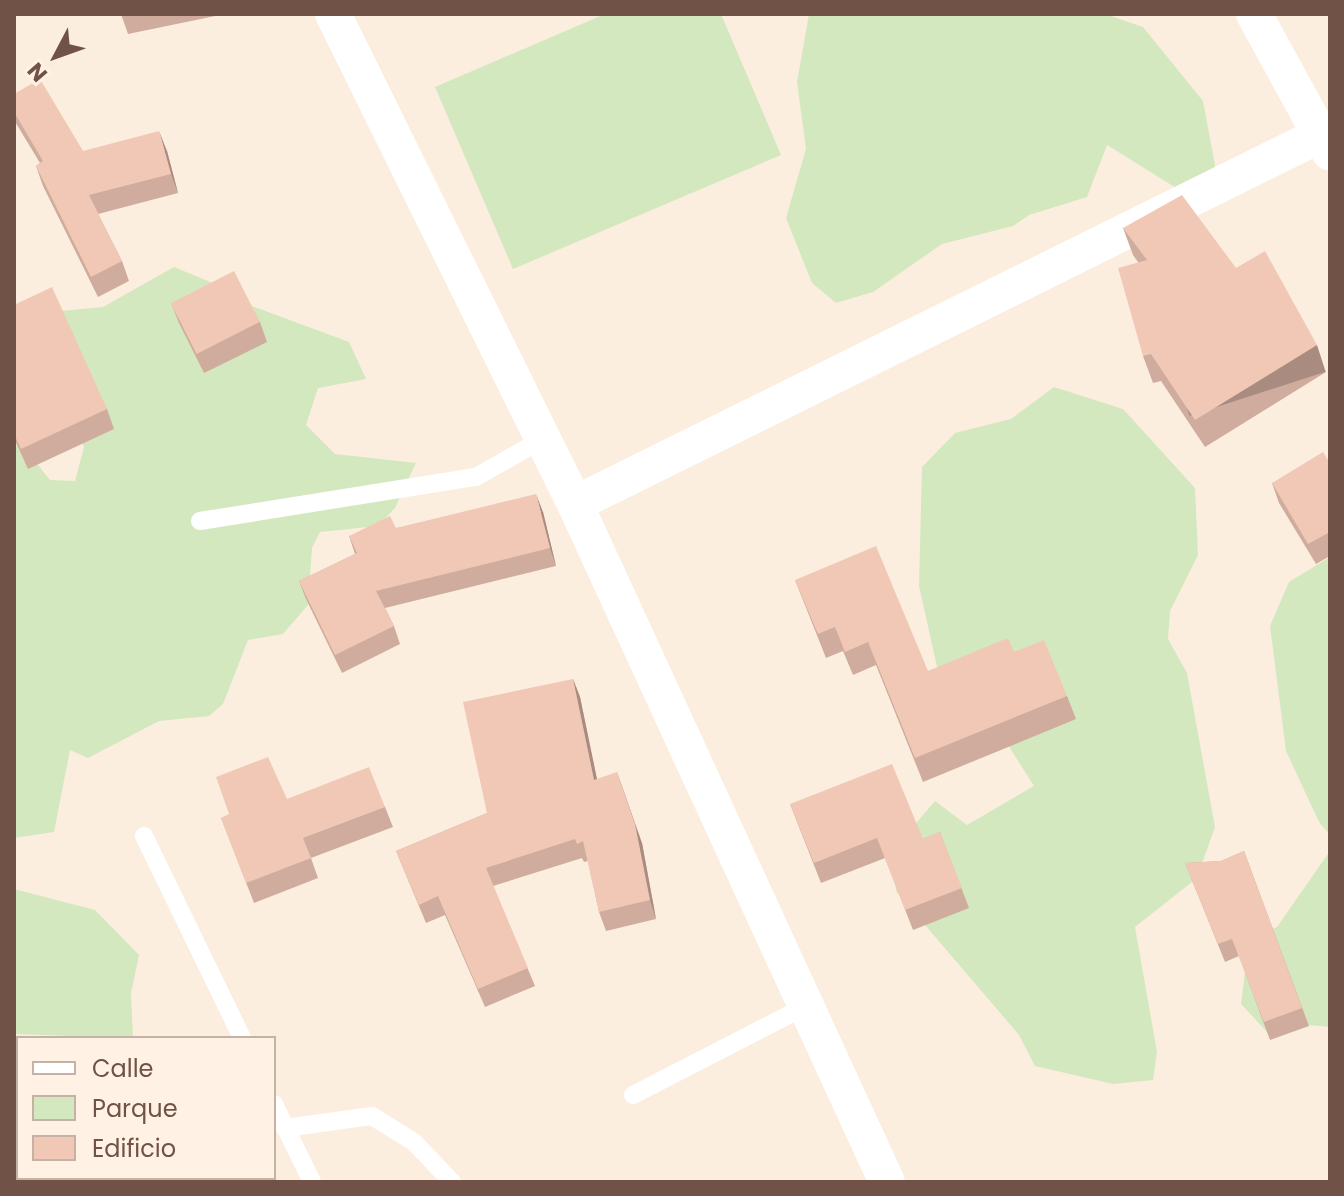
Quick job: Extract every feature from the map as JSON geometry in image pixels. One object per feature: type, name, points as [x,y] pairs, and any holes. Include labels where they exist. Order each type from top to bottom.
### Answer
[{"type":"street","points":[[333,14],[575,504],[887,1182]]},
{"type":"street","points":[[575,504],[1327,139],[1254,14]]},
{"type":"lane","points":[[200,521],[476,477],[543,439]]},
{"type":"lane","points":[[144,836],[241,1036]]},
{"type":"lane","points":[[633,1095],[806,1006]]},
{"type":"lane","points":[[276,1108],[312,1182]]},
{"type":"lane","points":[[285,1128],[372,1116],[414,1142],[452,1182]]},
{"type":"green space","points":[[605,14],[721,14],[781,155],[513,269],[435,87]]},
{"type":"green space","points":[[809,14],[1105,14],[1143,27],[1203,101],[1215,165],[1202,204],[1107,145],[1087,197],[1029,215],[1013,226],[942,244],[873,292],[836,303],[812,283],[786,218],[806,149],[797,82]]},
{"type":"green space","points":[[174,267],[225,288],[249,305],[349,342],[366,379],[318,388],[306,425],[335,454],[416,463],[395,508],[378,526],[320,532],[312,548],[308,605],[283,634],[248,640],[223,704],[209,716],[159,721],[88,758],[70,750],[54,832],[14,838],[14,435],[50,480],[75,481],[84,447],[49,366],[61,311],[103,307]]},
{"type":"green space","points":[[1054,387],[1123,409],[1195,488],[1198,555],[1170,611],[1168,639],[1187,673],[1215,827],[1197,878],[1135,927],[1157,1052],[1153,1080],[1113,1084],[1035,1066],[1019,1035],[896,891],[894,849],[935,801],[967,825],[1034,786],[1008,745],[951,730],[919,586],[922,467],[955,433],[1011,419]]},
{"type":"green space","points":[[1330,557],[1330,835],[1319,822],[1286,751],[1270,626],[1289,582]]},
{"type":"green space","points":[[1330,851],[1330,1027],[1308,1025],[1268,1033],[1241,1004],[1249,940],[1277,927]]},
{"type":"green space","points":[[14,889],[95,910],[139,955],[131,993],[133,1036],[14,1034]]},
{"type":"building","points":[[40,79],[83,151],[159,131],[171,174],[89,195],[122,261],[91,277],[36,166],[43,161],[14,112],[14,94]]},
{"type":"building","points":[[1182,195],[1236,268],[1265,251],[1317,345],[1195,420],[1151,354],[1143,356],[1118,268],[1147,260],[1123,228]]},
{"type":"building","points":[[234,271],[260,322],[197,354],[171,303]]},
{"type":"building","points":[[52,287],[107,409],[21,449],[14,434],[14,305]]},
{"type":"building","points":[[1323,452],[1330,463],[1330,532],[1308,544],[1272,483]]},
{"type":"building","points":[[536,494],[550,548],[376,591],[394,626],[335,655],[299,581],[357,553],[349,536],[390,516],[396,528]]},
{"type":"building","points":[[876,546],[928,671],[1008,638],[1014,652],[1044,640],[1067,696],[915,758],[868,642],[845,652],[835,627],[818,634],[795,580]]},
{"type":"building","points":[[573,679],[594,780],[617,772],[635,824],[650,900],[599,912],[583,841],[577,844],[575,839],[486,868],[528,968],[478,989],[438,896],[419,905],[396,851],[487,813],[463,702]]},
{"type":"building","points":[[268,757],[287,799],[369,767],[385,807],[303,838],[311,858],[246,883],[221,818],[229,814],[216,777]]},
{"type":"building","points":[[892,764],[923,839],[940,832],[962,888],[905,910],[877,838],[814,863],[790,804]]},
{"type":"building","points":[[1244,851],[1302,1008],[1264,1022],[1232,939],[1218,944],[1185,863],[1221,861]]}]
